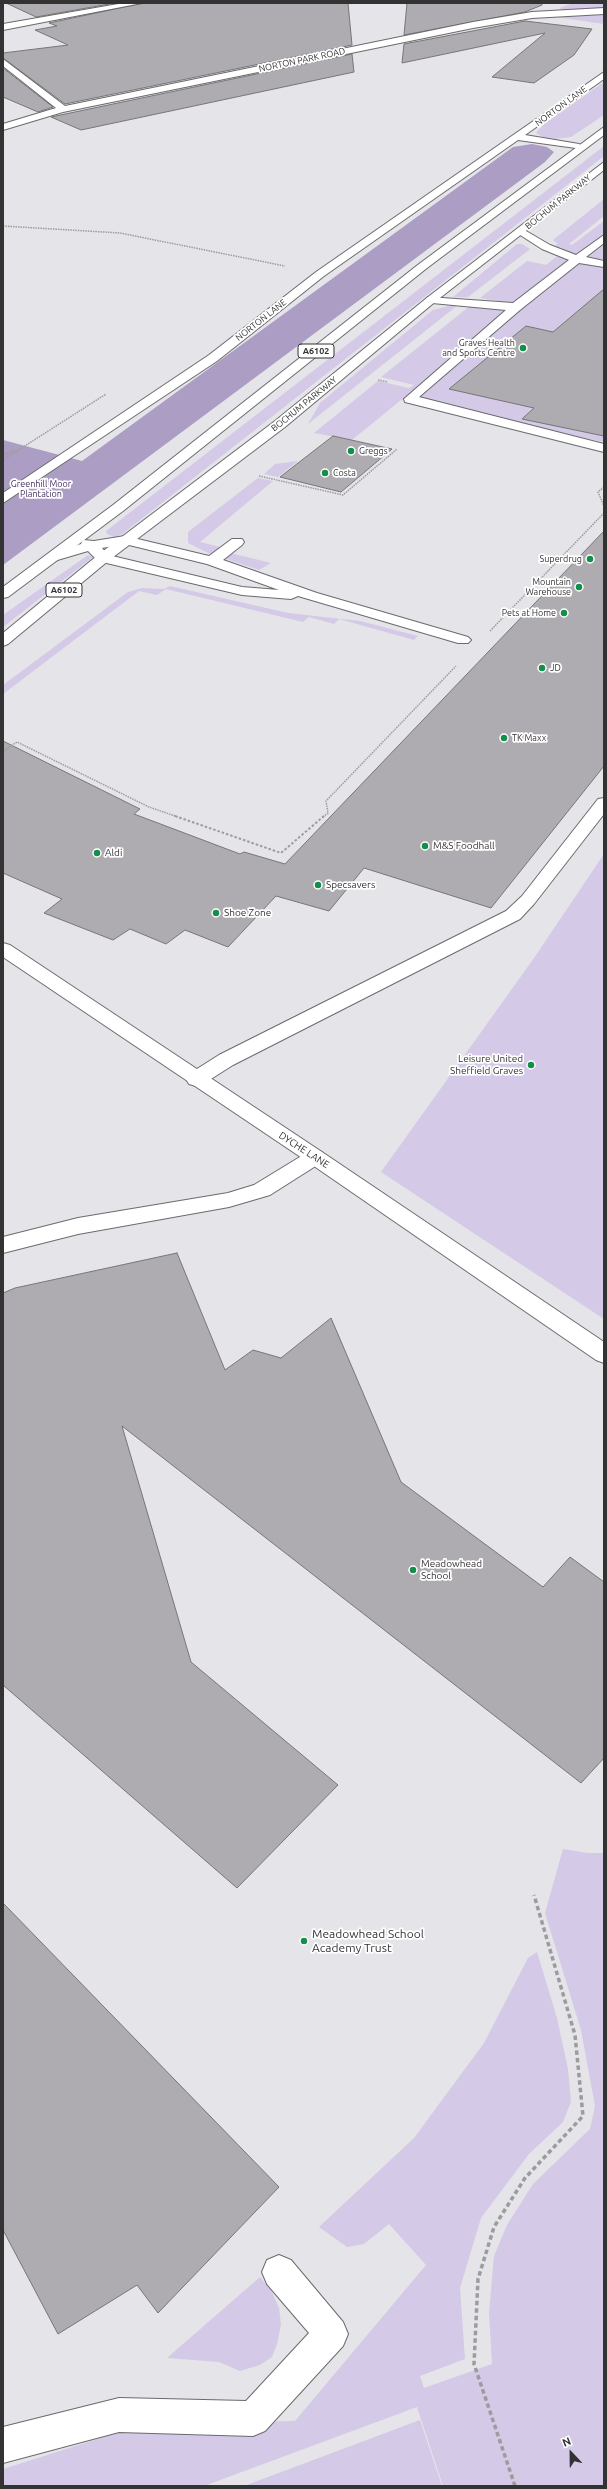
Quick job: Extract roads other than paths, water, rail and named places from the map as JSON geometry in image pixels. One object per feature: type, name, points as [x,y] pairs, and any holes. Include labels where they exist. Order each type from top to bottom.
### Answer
[{"type":"main road","points":[[3,27],[138,3]]},
{"type":"main road","name":"NORTON PARK ROAD","points":[[3,127],[30,117],[63,109],[496,21],[539,15],[604,11]]},
{"type":"main road","points":[[3,62],[63,109]]},
{"type":"main road","name":"NORTON LANE","points":[[3,499],[213,358],[320,274],[604,75]]},
{"type":"main road","name":"A6102","points":[[87,540],[423,266],[579,147],[604,130]]},
{"type":"main road","name":"NORTON LANE","points":[[517,137],[579,147]]},
{"type":"main road","name":"BOCHUM PARKWAY","points":[[3,640],[125,540],[280,424],[432,299],[604,165]]},
{"type":"main road","points":[[521,231],[546,248],[577,259],[604,264]]},
{"type":"main road","points":[[604,238],[516,307],[410,399],[604,448]]},
{"type":"main road","points":[[432,299],[516,307]]},
{"type":"main road","points":[[87,540],[103,558],[242,591],[312,596]]},
{"type":"main road","points":[[3,594],[54,557],[87,540],[125,540],[212,561],[312,596],[463,640]]},
{"type":"main road","points":[[212,561],[237,542]]},
{"type":"main road","points":[[196,1079],[233,1056],[513,915],[528,900],[604,803]]},
{"type":"main road","name":"DYCHE LANE","points":[[3,949],[314,1157],[604,1354]]},
{"type":"main road","points":[[3,1245],[78,1226],[229,1200],[262,1190],[314,1157]]},
{"type":"main road","points":[[3,2445],[119,2415],[253,2419],[331,2334],[279,2272]]},
{"type":"place","name":"Graves Health and Sports Centre","points":[[523,348]]},
{"type":"place","name":"Greggs","points":[[351,451]]},
{"type":"place","name":"Costa","points":[[325,473]]},
{"type":"place","name":"Superdrug","points":[[590,559]]},
{"type":"place","name":"Mountain Warehouse","points":[[579,587]]},
{"type":"place","name":"Pets at Home","points":[[564,613]]},
{"type":"place","name":"JD","points":[[542,668]]},
{"type":"place","name":"TK Maxx","points":[[504,738]]},
{"type":"place","name":"M&S Foodhall","points":[[425,846]]},
{"type":"place","name":"Aldi","points":[[97,853]]},
{"type":"place","name":"Specsavers","points":[[318,885]]},
{"type":"place","name":"Shoe Zone","points":[[216,913]]},
{"type":"place","name":"Leisure United Sheffield Graves","points":[[531,1065]]},
{"type":"place","name":"Meadowhead School","points":[[413,1570]]},
{"type":"place","name":"Meadowhead School Academy Trust","points":[[304,1941]]},
{"type":"park label","name":"Greenhill Moor Plantation","points":[[41,490]]}]
